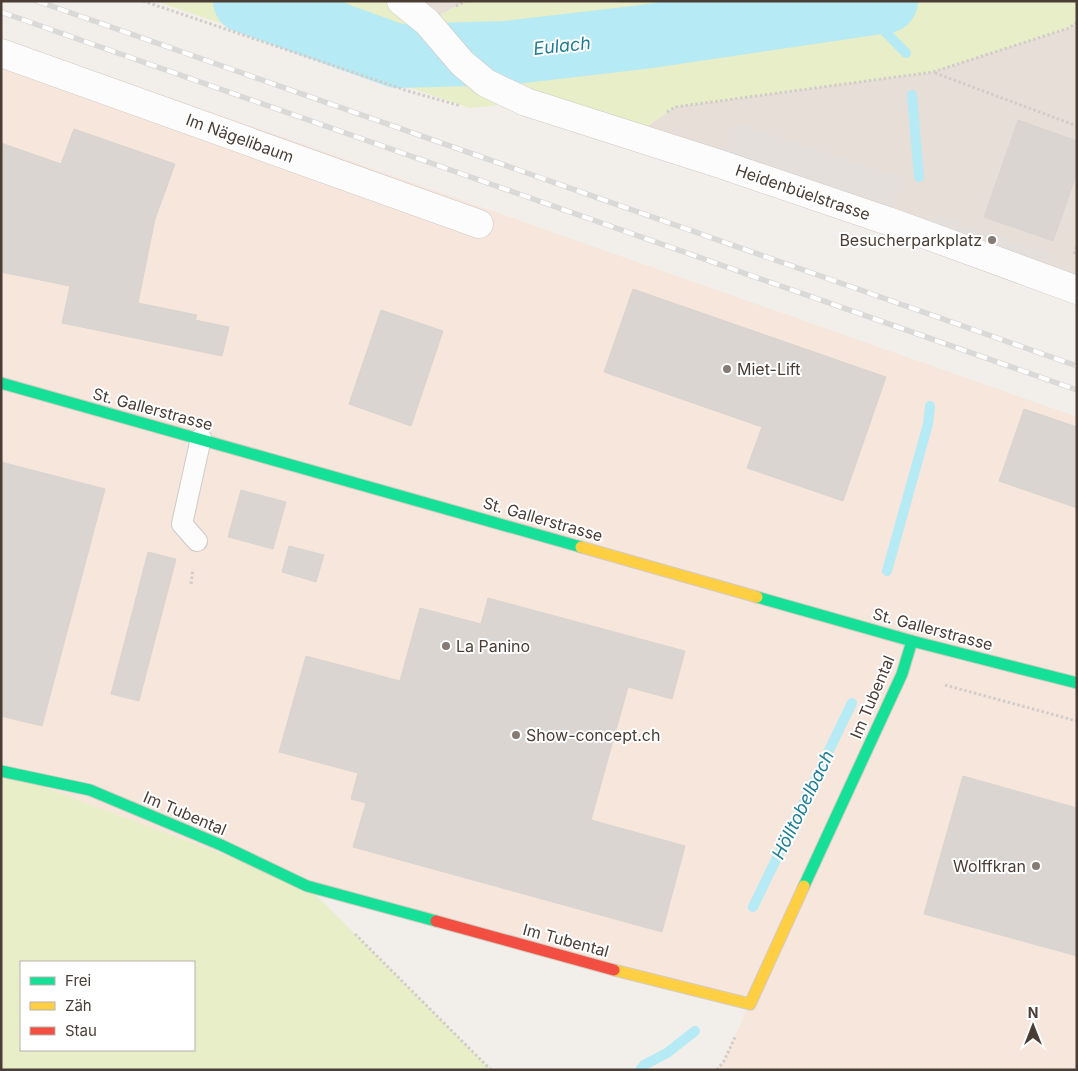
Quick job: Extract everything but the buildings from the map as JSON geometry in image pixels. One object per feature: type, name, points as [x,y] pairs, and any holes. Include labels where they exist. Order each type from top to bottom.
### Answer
[{"type":"street","name":"Heidenbüelstrasse","points":[[401,1],[427,22],[462,63],[486,83],[526,102],[888,221],[1077,290]]},
{"type":"street","name":"Im Nägelibaum","points":[[1,53],[480,224]]},
{"type":"street","name":"St. Gallerstrasse","points":[[1,384],[201,438],[912,641],[1077,683]]},
{"type":"street","name":"Im Tubental","points":[[1,771],[90,790],[221,845],[307,886],[683,989],[750,1004],[902,674],[912,641]]},
{"type":"lane","points":[[198,541],[182,524],[201,438]]},
{"type":"path","points":[[143,1],[408,91],[470,108]]},
{"type":"path","points":[[633,136],[675,106],[933,72],[1068,28],[1077,22]]},
{"type":"path","points":[[933,72],[1077,126]]},
{"type":"path","points":[[350,928],[490,1070]]},
{"type":"path","points":[[717,1070],[724,1061],[750,1004]]},
{"type":"shaded area","points":[[394,1],[466,1],[427,22]]},
{"type":"shaded area","points":[[1077,22],[1077,290],[633,136],[675,107],[933,72],[1068,28]]},
{"type":"shaded area","points":[[1,38],[1077,417],[1077,1070],[717,1070],[724,1061],[749,1005],[307,886],[1,771]]},
{"type":"shaded area","points":[[737,122],[902,179],[888,221],[720,164]]},
{"type":"shaded area","name":"Besucherparkplatz","points":[[937,215],[1049,253],[1046,266],[934,228]]},
{"type":"green space","points":[[155,1],[394,1],[427,22],[466,1],[1077,1],[1077,22],[1069,28],[933,72],[675,107],[633,136],[526,102],[470,108]]},
{"type":"green space","points":[[1,771],[307,886],[491,1070],[1,1070]]},
{"type":"waterway","name":"Eulach","points":[[245,1],[397,56],[506,53],[643,37],[886,1]]},
{"type":"waterway","name":"Hölltobelbach","points":[[859,5],[906,53]]},
{"type":"waterway","name":"Hölltobelbach","points":[[912,95],[919,177]]},
{"type":"waterway","name":"Hölltobelbach","points":[[887,571],[928,424],[930,406]]},
{"type":"waterway","name":"Hölltobelbach","points":[[753,907],[852,703]]},
{"type":"waterway","name":"Hölltobelbach","points":[[640,1070],[644,1065],[667,1053],[695,1031]]},
{"type":"railway","points":[[37,1],[1077,366]]},
{"type":"railway","points":[[1,12],[1077,390]]},
{"type":"traffic: fast","points":[[1,383],[581,547]]},
{"type":"traffic: fast","points":[[757,597],[912,641],[1077,683]]},
{"type":"traffic: fast","points":[[804,886],[902,674],[912,641]]},
{"type":"traffic: fast","points":[[1,771],[90,790],[221,845],[307,886],[436,921]]},
{"type":"traffic: slow","points":[[581,547],[757,597]]},
{"type":"traffic: slow","points":[[614,970],[750,1004],[804,886]]},
{"type":"traffic: jam","points":[[436,921],[614,970]]},
{"type":"place","name":"Besucherparkplatz","points":[[992,240]]},
{"type":"place","name":"Miet-Lift","points":[[727,369]]},
{"type":"place","name":"La Panino","points":[[446,646]]},
{"type":"place","name":"Show-concept.ch","points":[[516,735]]},
{"type":"place","name":"Wolffkran","points":[[1036,866]]}]
